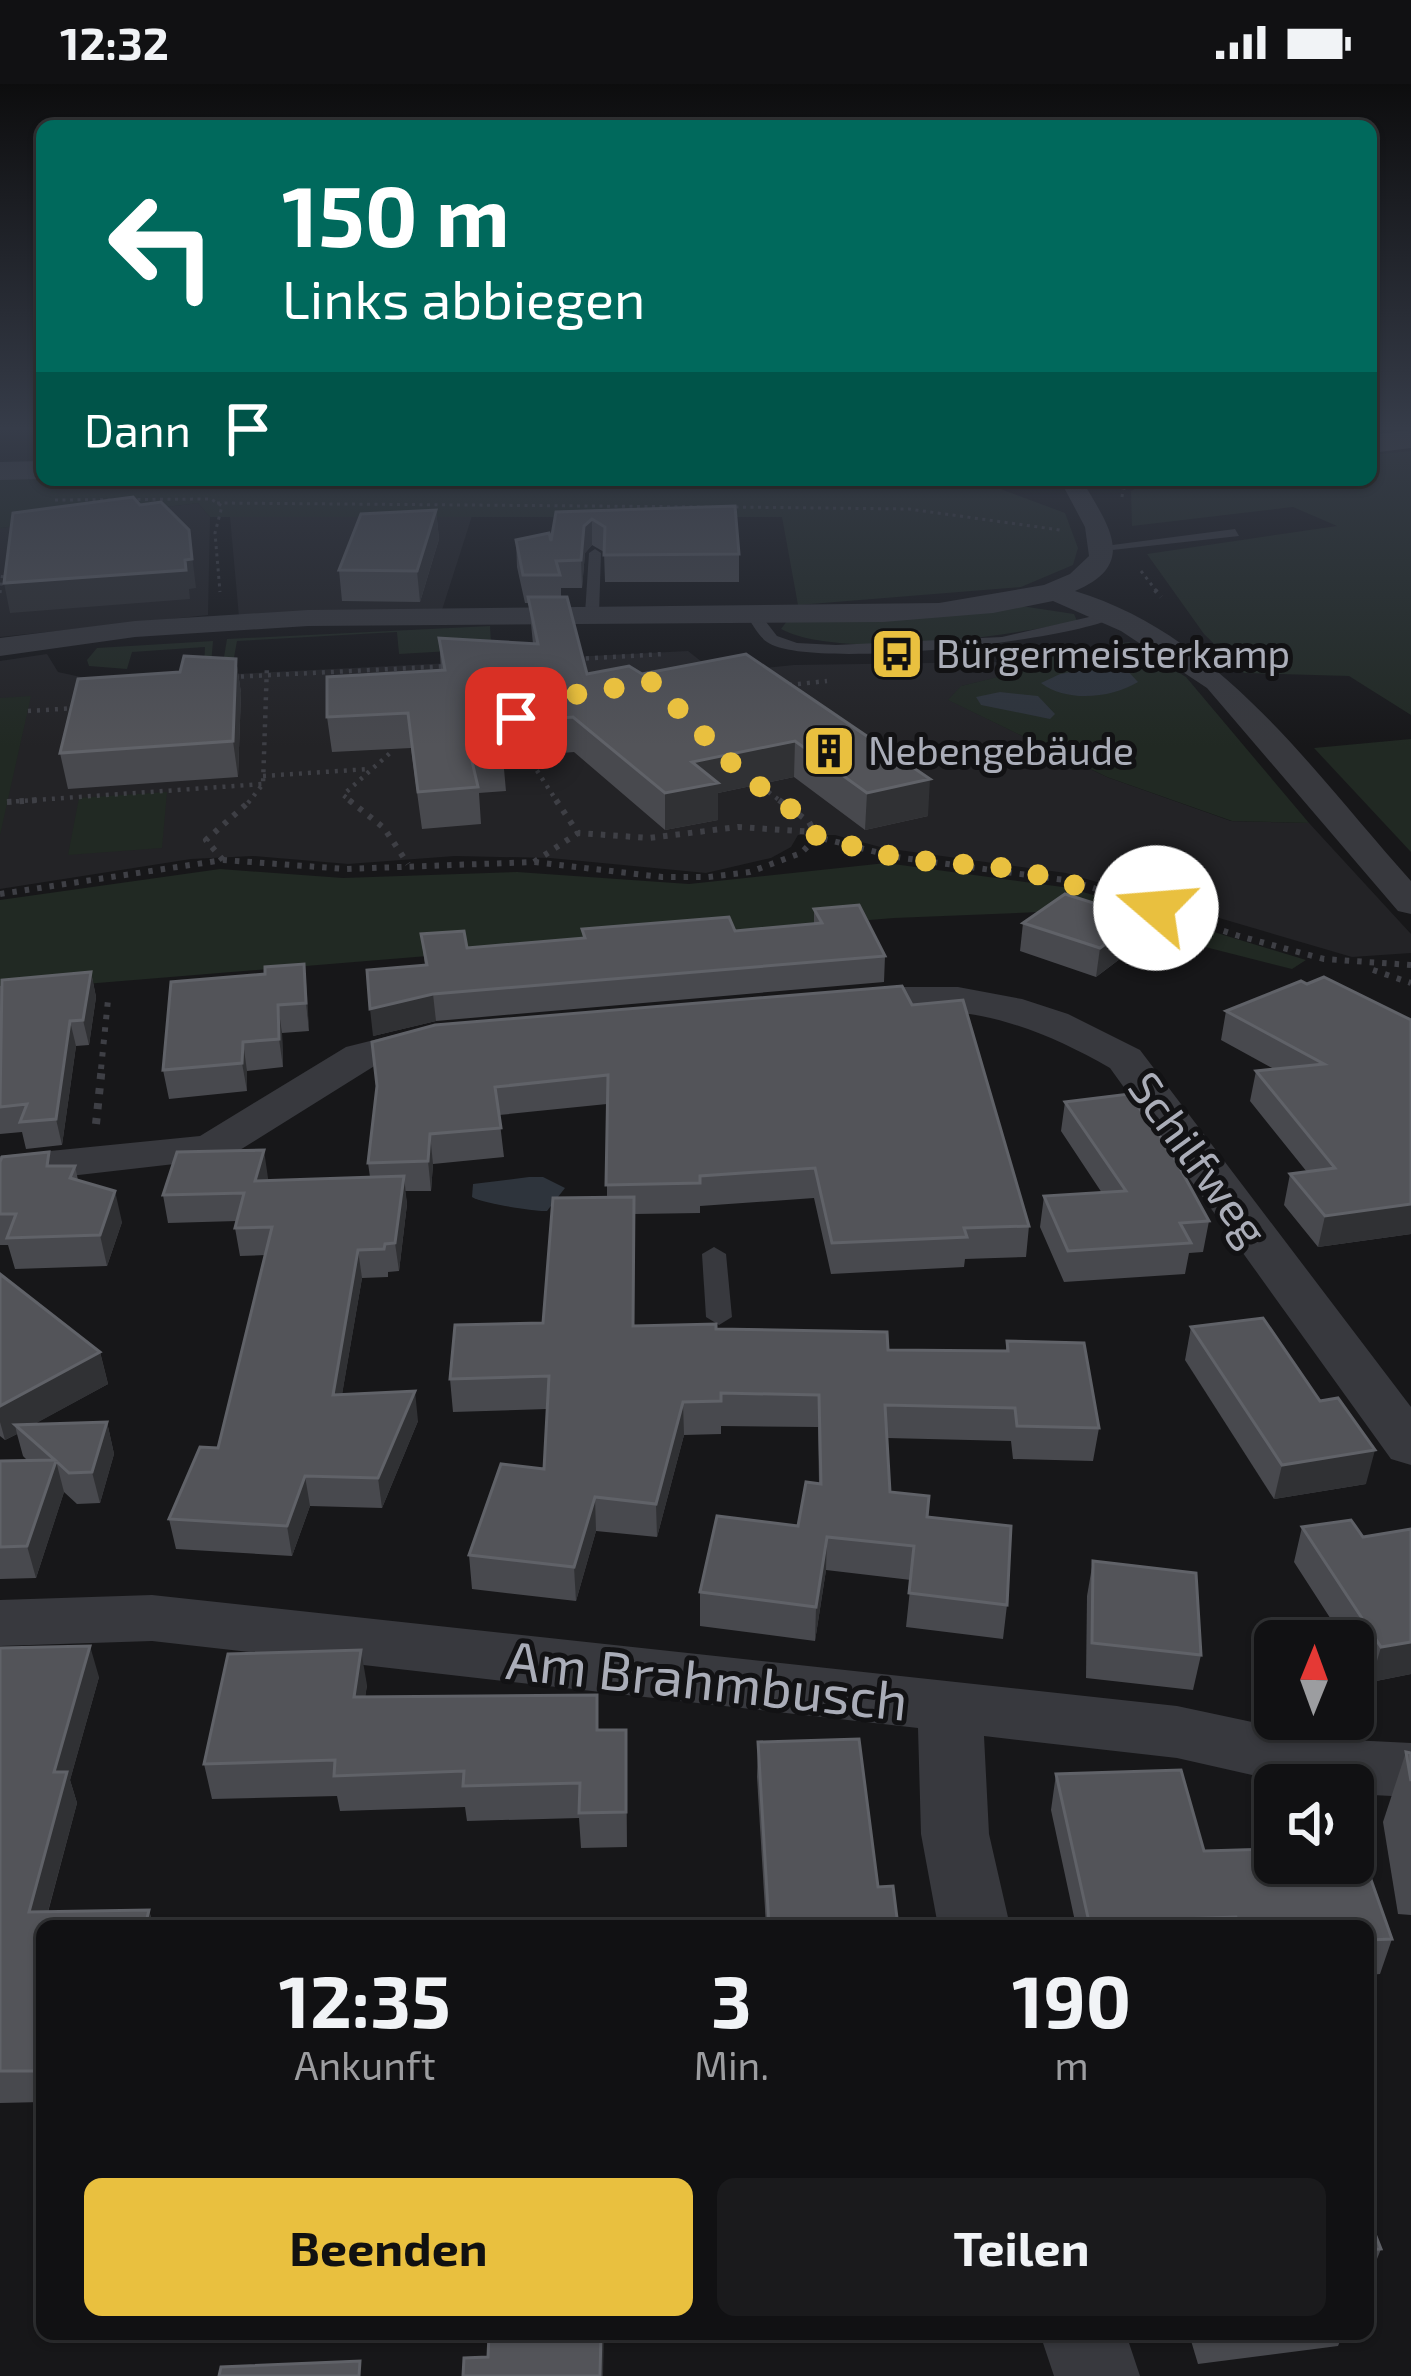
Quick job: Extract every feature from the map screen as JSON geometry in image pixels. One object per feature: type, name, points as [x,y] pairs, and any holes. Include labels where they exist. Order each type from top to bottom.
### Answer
[{"type":"street","points":[[0,647],[222,622],[915,612],[1004,604],[1050,591],[1097,567],[1098,533]]},
{"type":"street","points":[[1050,591],[1111,616],[1186,657],[1217,682],[1411,903]]},
{"type":"street","points":[[81,638],[373,619]]},
{"type":"street","name":"Schilfweg","points":[[805,1005],[900,997],[986,1000],[1067,1025],[1125,1059],[1411,1446]]},
{"type":"street","points":[[0,1170],[212,1148],[361,1056],[472,1033]]},
{"type":"street","name":"Am Brahmbusch","points":[[0,1623],[152,1618],[1177,1732],[1331,1766],[1411,1770]]},
{"type":"street","points":[[950,1708],[955,1834],[973,1920]]},
{"type":"street","points":[[1085,2340],[1097,2376]]},
{"type":"lane","points":[[1101,542],[1235,533]]},
{"type":"lane","points":[[592,614],[595,553]]},
{"type":"lane","points":[[751,612],[772,639],[796,647],[836,649],[1002,641],[1111,616]]},
{"type":"lane","points":[[714,1254],[718,1316]]},
{"type":"path","points":[[215,533],[222,622]]},
{"type":"path","points":[[1048,533],[1101,542]]},
{"type":"path","points":[[0,594],[4,571]]},
{"type":"path","points":[[223,860],[206,840],[215,826],[257,795],[263,780],[267,665]]},
{"type":"path","points":[[219,677],[471,665]]},
{"type":"path","points":[[28,711],[79,708]]},
{"type":"path","points":[[390,753],[343,795],[384,828],[409,865]]},
{"type":"path","points":[[532,763],[578,833]]},
{"type":"path","points":[[7,802],[373,768]]},
{"type":"path","points":[[741,773],[778,796],[816,834]]},
{"type":"path","points":[[534,862],[578,833],[649,838],[738,827],[816,834],[903,859],[1017,869],[1073,881],[1281,949],[1366,967],[1411,983]]},
{"type":"path","points":[[0,894],[223,860],[297,868],[534,862],[662,877],[708,877],[750,872],[801,853],[816,834]]},
{"type":"path","points":[[1366,967],[1411,965]]},
{"type":"path","points":[[91,1160],[108,1000]]},
{"type":"shaded area","points":[[0,533],[210,533],[208,615],[0,637]]},
{"type":"shaded area","points":[[231,533],[467,533],[441,613],[239,617]]},
{"type":"shaded area","points":[[785,533],[1072,533],[1078,548],[1073,565],[1021,587],[798,605]]},
{"type":"shaded area","points":[[1290,533],[1411,533],[1411,715],[1349,676],[1244,673],[1204,634],[1147,554]]},
{"type":"shaded area","points":[[1021,606],[1074,614],[1077,621],[926,643],[844,643],[781,629],[787,621]]},
{"type":"shaded area","points":[[490,626],[491,643],[468,650],[399,654],[397,632],[237,641],[233,663],[223,663],[227,639]]},
{"type":"shaded area","points":[[213,641],[211,664],[204,665],[205,647],[132,652],[127,669],[89,666],[87,660],[97,648]]},
{"type":"shaded area","points":[[1129,642],[1186,677],[1309,823],[1232,821],[1107,777],[948,700],[961,686],[1014,673],[997,662]]},
{"type":"shaded area","points":[[688,651],[716,673],[794,665],[997,662],[1016,673],[962,686],[949,700],[1107,777],[1231,821],[1309,823],[1411,934],[1411,953],[1352,957],[1066,873],[884,848],[835,835],[798,835],[791,847],[771,858],[706,873],[550,858],[455,856],[348,864],[253,856],[191,859],[0,889],[0,661],[47,654],[58,672],[99,681]]},
{"type":"shaded area","points":[[1107,665],[1125,668],[1138,682],[1090,696],[1063,694],[1041,683],[1060,674]]},
{"type":"shaded area","points":[[1000,692],[1038,696],[1055,714],[1050,719],[981,705],[976,697]]},
{"type":"shaded area","points":[[31,696],[0,835],[0,698]]},
{"type":"shaded area","points":[[1411,739],[1411,852],[1314,748]]},
{"type":"shaded area","points":[[167,792],[162,848],[68,855],[79,798]]},
{"type":"shaded area","points":[[886,863],[1070,888],[1306,960],[1292,969],[1064,911],[894,918],[0,991],[0,900],[220,869],[343,878],[517,872],[689,884]]},
{"type":"shaded area","points":[[543,1177],[565,1188],[547,1211],[472,1197],[473,1184]]},
{"type":"building","points":[[10,533],[189,533],[192,559],[185,560],[186,570],[4,583]]},
{"type":"building","points":[[354,533],[429,533],[417,571],[339,570]]},
{"type":"building","points":[[549,533],[551,541],[552,533],[583,533],[581,560],[556,561],[560,575],[523,575],[516,540]]},
{"type":"building","points":[[605,533],[737,533],[739,554],[604,555]]},
{"type":"building","points":[[528,597],[567,597],[587,674],[629,666],[642,674],[746,654],[930,779],[867,793],[795,741],[692,762],[718,783],[665,793],[573,717],[495,723],[503,755],[471,757],[478,787],[418,792],[408,713],[327,717],[327,677],[445,670],[439,638],[538,644]]},
{"type":"building","points":[[184,656],[236,659],[233,741],[60,753],[78,679],[180,672]]},
{"type":"building","points":[[1065,894],[1141,918],[1100,948],[1023,923]]},
{"type":"building","points":[[859,905],[885,956],[433,994],[370,1009],[367,970],[427,965],[421,934],[464,931],[467,948],[585,938],[582,929],[729,917],[735,931],[822,923],[814,909]]},
{"type":"building","points":[[304,964],[306,1003],[278,1005],[279,1039],[243,1042],[242,1063],[163,1070],[171,982],[265,974],[265,967]]},
{"type":"building","points":[[91,972],[83,1020],[70,1021],[56,1119],[20,1122],[27,1104],[0,1107],[2,980]]},
{"type":"building","points":[[1324,977],[1411,1020],[1411,1204],[1325,1216],[1290,1174],[1335,1168],[1256,1071],[1324,1064],[1226,1011],[1301,981],[1307,984]]},
{"type":"building","points":[[902,986],[912,1005],[963,1000],[1029,1226],[964,1228],[967,1237],[832,1243],[815,1168],[700,1176],[700,1183],[606,1185],[608,1075],[495,1087],[501,1128],[430,1134],[428,1161],[368,1163],[377,1086],[372,1042],[435,1025]]},
{"type":"building","points":[[1129,1094],[1170,1150],[1209,1221],[1180,1223],[1191,1243],[1068,1251],[1044,1196],[1126,1191],[1065,1102]]},
{"type":"building","points":[[264,1150],[255,1181],[404,1176],[395,1243],[385,1244],[384,1249],[358,1250],[333,1395],[415,1391],[378,1478],[305,1476],[287,1526],[169,1519],[200,1447],[218,1448],[272,1227],[235,1228],[244,1193],[163,1195],[177,1152]]},
{"type":"building","points":[[49,1152],[47,1166],[75,1166],[70,1178],[115,1191],[100,1235],[7,1238],[16,1214],[0,1214],[2,1157]]},
{"type":"building","points":[[634,1197],[633,1326],[716,1324],[716,1329],[887,1332],[888,1350],[1008,1351],[1007,1341],[1084,1343],[1099,1428],[1017,1426],[1015,1408],[885,1405],[890,1492],[929,1496],[927,1517],[1011,1526],[1007,1605],[909,1593],[914,1546],[827,1537],[816,1607],[700,1592],[717,1516],[798,1526],[806,1482],[821,1484],[819,1395],[721,1393],[721,1401],[683,1402],[656,1504],[595,1497],[574,1567],[469,1555],[501,1464],[544,1469],[549,1376],[450,1379],[455,1325],[543,1323],[553,1198]]},
{"type":"building","points":[[0,1274],[100,1352],[0,1406]]},
{"type":"building","points":[[1263,1318],[1320,1401],[1338,1398],[1375,1450],[1282,1465],[1191,1327]]},
{"type":"building","points":[[107,1422],[92,1472],[69,1473],[56,1461],[27,1546],[0,1547],[0,1461],[55,1460],[15,1425]]},
{"type":"building","points":[[1351,1520],[1363,1537],[1411,1529],[1411,1642],[1381,1647],[1374,1636],[1374,1620],[1363,1620],[1302,1527]]},
{"type":"building","points":[[1093,1561],[1196,1573],[1201,1655],[1092,1643]]},
{"type":"building","points":[[90,1646],[54,1772],[67,1772],[29,1912],[149,1910],[146,1920],[36,1920],[36,2071],[0,2071],[0,1648]]},
{"type":"building","points":[[361,1650],[354,1697],[597,1695],[597,1730],[626,1730],[626,1812],[579,1813],[580,1783],[463,1786],[464,1771],[334,1776],[335,1760],[204,1764],[228,1654]]},
{"type":"building","points":[[859,1739],[878,1887],[893,1886],[897,1920],[769,1920],[758,1742]]},
{"type":"building","points":[[1181,1770],[1204,1851],[1254,1850],[1254,1884],[1373,1884],[1392,1939],[1374,1940],[1374,1920],[1089,1920],[1056,1774]]},
{"type":"building","points":[[489,2340],[601,2340],[600,2376],[463,2376],[464,2358],[488,2357]]},
{"type":"building","points":[[360,2361],[359,2376],[219,2376],[221,2367]]},
{"type":"place","name":"Bürgermeisterkamp","points":[[897,654]]},
{"type":"place","name":"Nebengebäude","points":[[829,751]]},
{"type":"route","points":[[516,718],[516,704],[652,682],[714,748],[809,822],[817,837],[903,859],[1017,869],[1156,908]]}]
